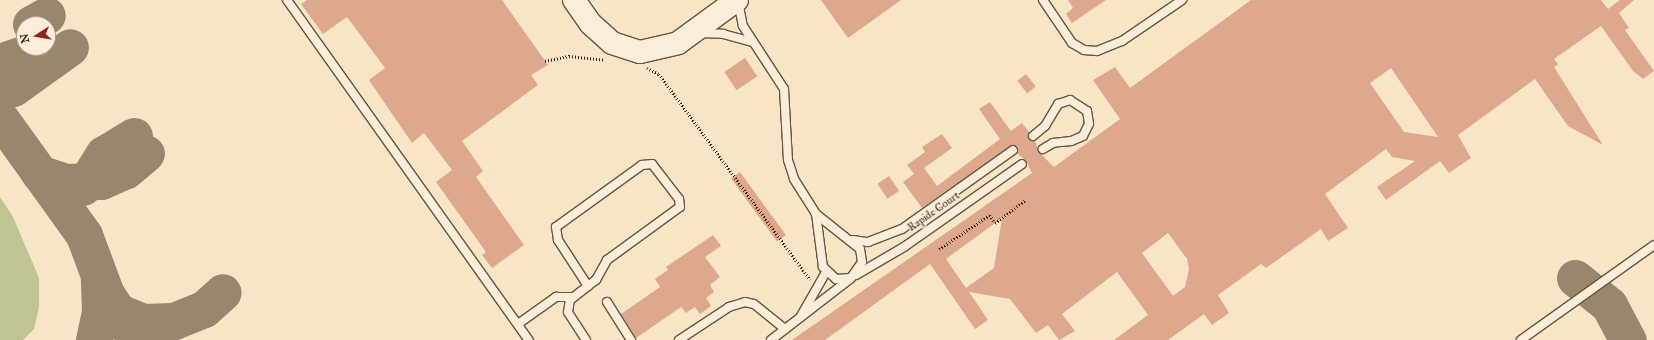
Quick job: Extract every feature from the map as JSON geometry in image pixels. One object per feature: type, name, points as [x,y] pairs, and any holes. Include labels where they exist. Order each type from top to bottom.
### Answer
[{"type":"street","points":[[574,0],[601,34],[624,49],[657,50],[692,33],[737,0]]},
{"type":"lane","points":[[286,0],[529,340]]},
{"type":"lane","points":[[737,0],[743,26],[784,89],[788,160],[798,186],[816,214],[850,240],[862,255],[853,276],[836,279],[826,272],[816,214]]},
{"type":"lane","points":[[1043,0],[1072,43],[1084,50],[1097,51],[1122,41],[1182,0]]},
{"type":"lane","points":[[692,33],[723,34],[753,42]]},
{"type":"lane","points":[[1033,136],[1045,126],[1058,104],[1070,100],[1087,111],[1089,124],[1083,136],[1071,141],[1053,143],[1043,149]]},
{"type":"lane","name":"Rapide Court","points":[[850,240],[868,242],[902,229],[1013,150]]},
{"type":"lane","points":[[518,324],[556,297],[571,297],[588,286],[596,280],[607,260],[680,207],[679,199],[652,164],[642,165],[556,227],[558,240],[588,286]]},
{"type":"lane","name":"Rapide Court","points":[[771,340],[853,276],[904,247],[1022,164]]},
{"type":"lane","points":[[1520,340],[1654,245]]},
{"type":"lane","name":"Rapide Court","points":[[799,318],[826,272]]},
{"type":"lane","points":[[571,297],[568,312],[586,340]]},
{"type":"lane","points":[[607,302],[631,340]]},
{"type":"lane","points":[[679,340],[729,307],[746,302],[754,304],[785,329]]},
{"type":"path","points":[[545,61],[569,56],[608,61]]},
{"type":"path","points":[[645,67],[659,74],[817,288]]},
{"type":"path","points":[[939,249],[990,215],[995,223],[1026,200]]},
{"type":"green space","points":[[0,197],[13,217],[39,278],[39,307],[34,329],[23,340],[0,340]]},
{"type":"building","points":[[307,0],[502,0],[548,65],[531,75],[538,85],[462,141],[483,171],[476,177],[524,245],[492,268],[482,255],[486,252],[436,182],[452,170],[424,133],[412,143],[369,80],[385,68],[347,17],[323,34],[301,4]]},
{"type":"building","points":[[821,0],[901,0],[848,38]]},
{"type":"building","points":[[1068,0],[1106,0],[1072,23],[1066,14],[1073,8]]},
{"type":"building","points":[[1251,0],[1601,0],[1608,9],[1620,0],[1634,0],[1619,13],[1629,28],[1625,30],[1654,71],[1643,79],[1633,71],[1601,26],[1554,59],[1558,64],[1554,67],[1603,145],[1568,126],[1535,79],[1458,135],[1471,158],[1449,173],[1440,161],[1386,200],[1377,187],[1415,161],[1392,157],[1386,149],[1325,194],[1348,228],[1328,241],[1321,229],[1266,268],[1261,264],[1218,295],[1229,313],[1212,325],[1204,314],[1168,340],[1114,340],[1148,315],[1117,272],[1062,314],[1075,331],[1059,340],[1048,325],[1036,333],[1010,299],[969,292],[988,320],[975,329],[930,264],[825,340],[792,340],[1032,173],[1026,161],[1017,153],[1018,147],[1012,145],[922,208],[903,182],[914,174],[907,165],[925,152],[922,147],[942,134],[952,148],[924,168],[937,186],[1000,139],[979,109],[990,102],[1011,131],[1022,123],[1029,132],[1029,139],[1035,141],[1039,152],[1054,167],[1120,119],[1093,80],[1115,67],[1130,88]],"holes":[[[1391,68],[1438,137],[1404,132],[1370,83]],[[1002,218],[994,268],[966,288],[946,259]],[[1168,233],[1187,259],[1189,269],[1185,287],[1173,296],[1142,253]]]},
{"type":"building","points":[[745,58],[757,76],[737,90],[724,72]]},
{"type":"building","points":[[1026,74],[1036,87],[1027,93],[1017,81]]},
{"type":"building","points":[[740,172],[786,235],[777,242],[731,178]]},
{"type":"building","points":[[889,176],[899,191],[887,199],[877,184]]},
{"type":"building","points":[[713,235],[721,246],[705,257],[720,277],[710,285],[714,292],[706,298],[711,306],[700,314],[695,307],[686,313],[681,307],[636,338],[621,314],[660,287],[655,279],[668,270],[666,267]]},
{"type":"taxiway","points":[[0,91],[13,88],[70,47]]},
{"type":"taxiway","points":[[0,62],[17,56]]},
{"type":"taxiway","points":[[0,118],[84,235],[106,294],[137,340]]},
{"type":"taxiway","points":[[83,187],[104,154],[134,136]]},
{"type":"taxiway","points":[[39,173],[65,182],[101,181],[126,170],[146,153]]},
{"type":"taxiway","points":[[1575,278],[1609,305],[1628,340]]},
{"type":"taxiway","points":[[94,340],[100,311],[99,279]]},
{"type":"taxiway","points":[[116,311],[143,322],[174,321],[204,309],[223,292]]}]
